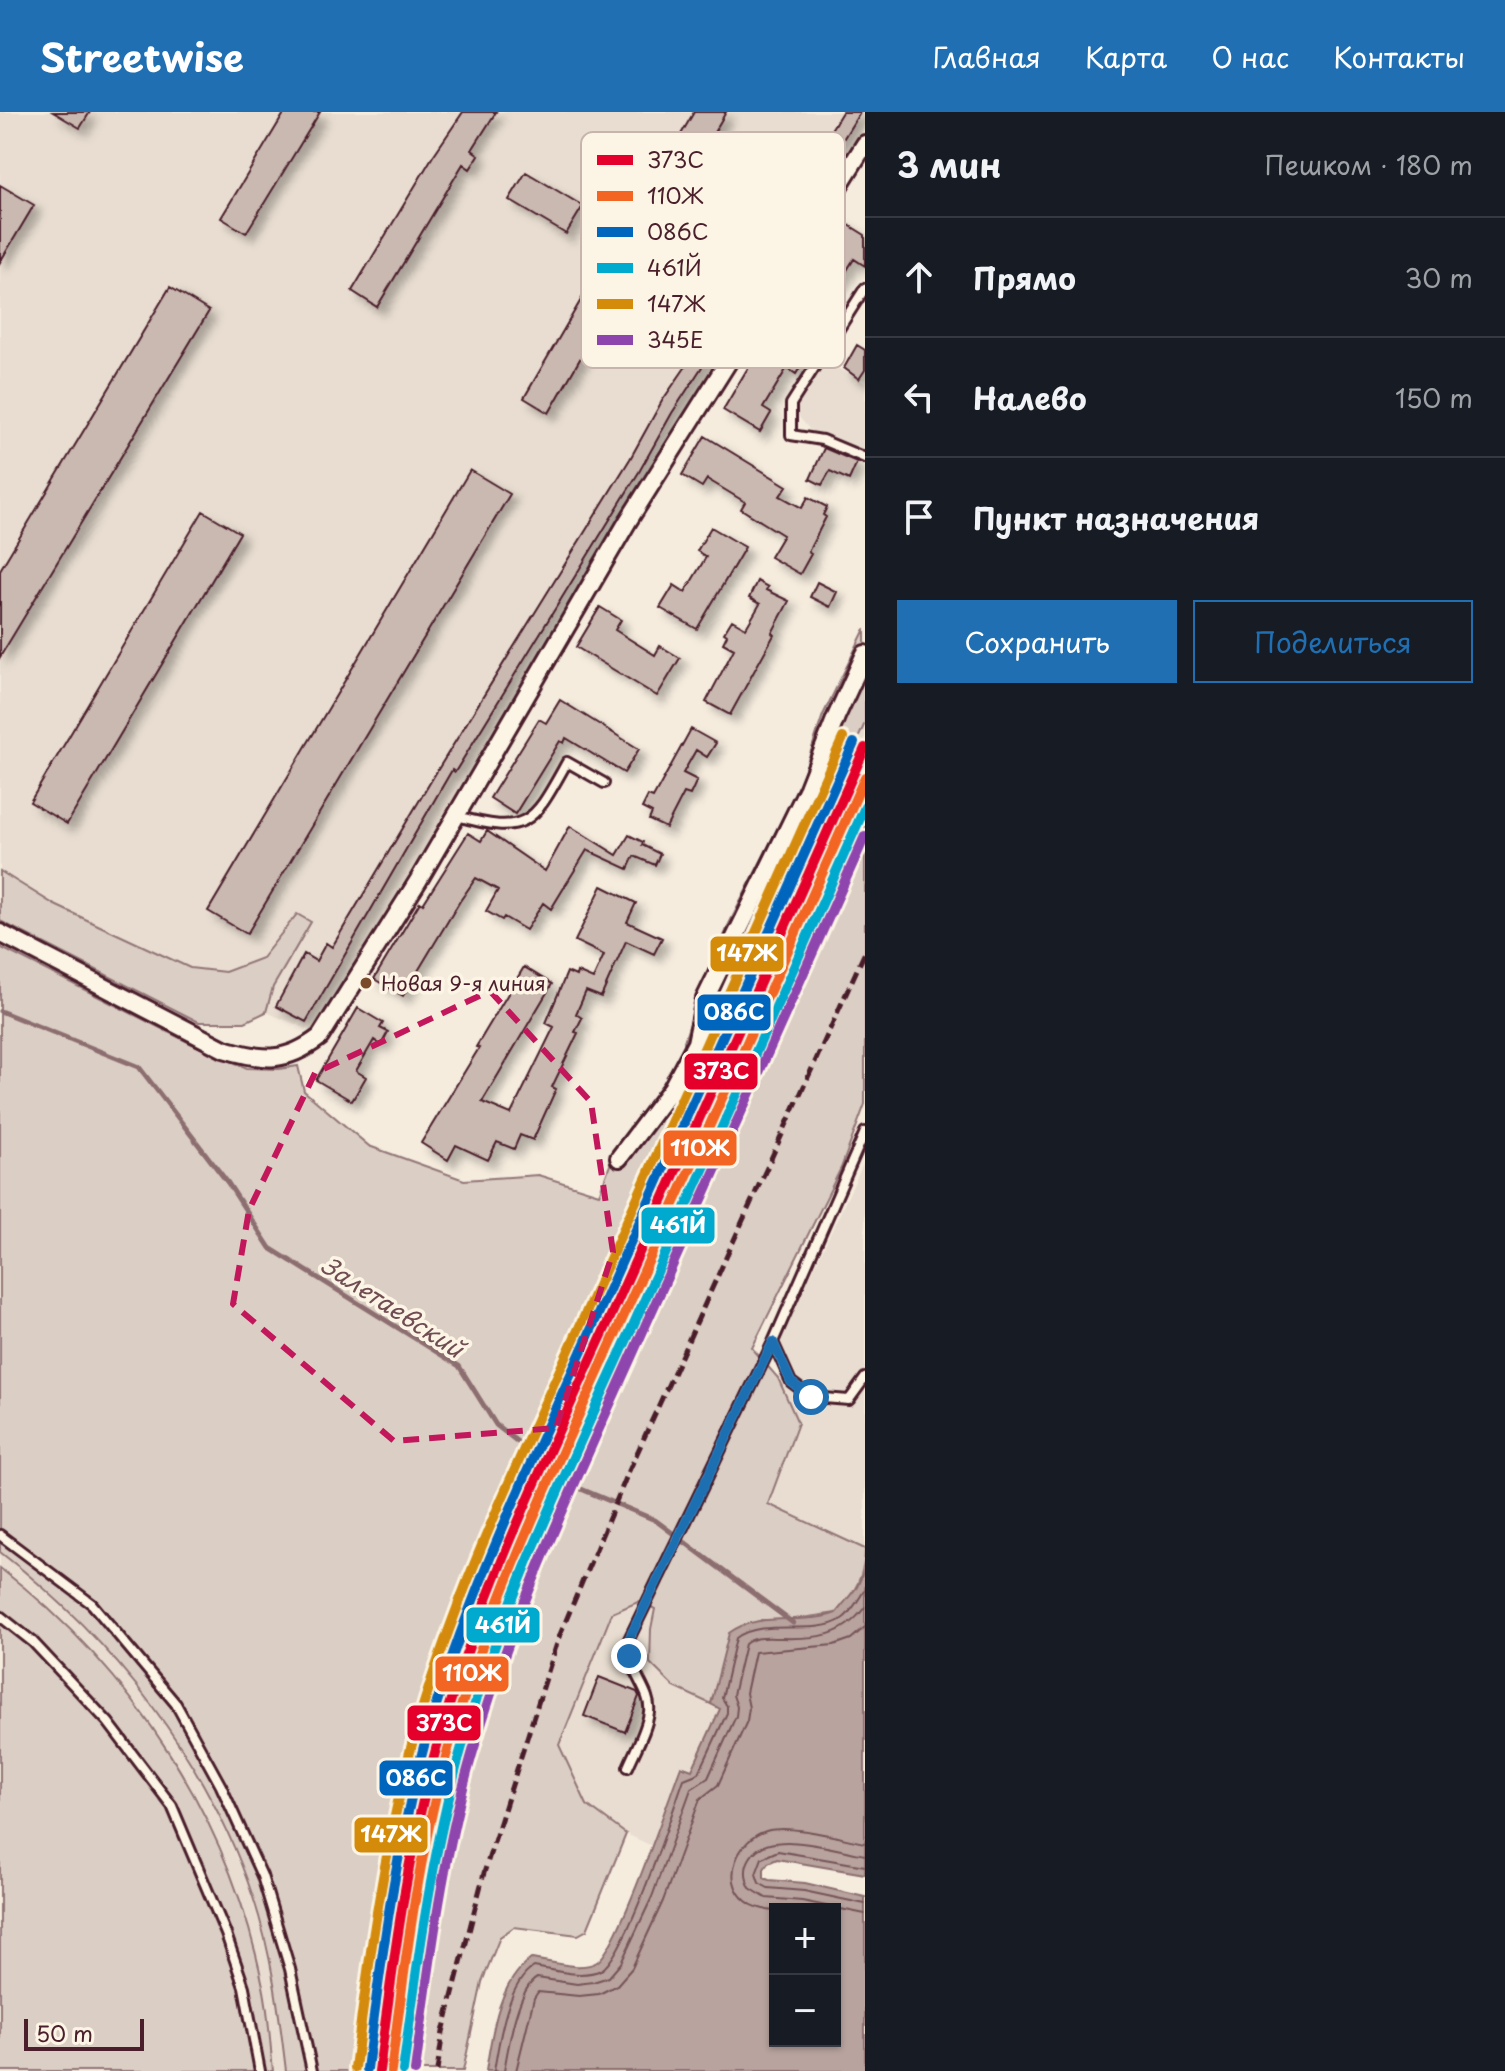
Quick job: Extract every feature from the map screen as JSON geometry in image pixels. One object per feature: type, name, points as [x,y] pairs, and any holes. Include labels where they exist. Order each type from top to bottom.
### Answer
[{"type":"street","points":[[845,176],[865,144]]},
{"type":"street","points":[[0,933],[224,1049],[253,1058],[282,1058],[303,1050],[320,1037],[456,816],[628,521],[724,368]]},
{"type":"street","points":[[619,1158],[672,1088],[696,1043],[705,999],[808,788],[865,654]]},
{"type":"lane","points":[[845,319],[865,288]]},
{"type":"lane","points":[[814,368],[791,404],[791,435],[822,440],[865,458]]},
{"type":"lane","points":[[456,816],[484,824],[514,825],[539,811],[567,762],[604,783]]},
{"type":"lane","points":[[628,1767],[649,1713],[647,1699],[630,1662],[629,1639],[773,1342],[865,1132]]},
{"type":"lane","points":[[773,1342],[791,1382],[811,1397],[849,1400],[865,1378]]},
{"type":"lane","points":[[0,1535],[92,1604],[176,1704],[221,1786],[262,1876],[290,1969],[312,2071]]},
{"type":"lane","points":[[0,1616],[33,1642],[108,1722],[172,1806],[226,1934],[244,1987],[260,2071]]},
{"type":"highlighted area","points":[[490,991],[591,1102],[613,1252],[556,1428],[394,1441],[233,1304],[249,1210],[315,1073]]},
{"type":"shaded area","points":[[0,112],[865,112],[865,128],[845,159],[845,132],[581,132],[581,368],[715,368],[621,519],[316,1033],[266,1012],[273,987],[311,922],[297,914],[262,958],[225,972],[190,968],[55,905],[0,871]]},
{"type":"shaded area","points":[[820,368],[837,368],[865,383],[865,455],[810,430],[794,411]]},
{"type":"shaded area","points":[[865,629],[865,723],[482,1574],[426,1747],[406,1833],[387,1943],[371,2071],[286,2071],[274,1983],[260,1918],[234,1846],[210,1797],[183,1750],[118,1663],[42,1586],[0,1552],[0,947],[190,1043],[247,1068],[298,1066],[304,1091],[369,1146],[464,1180],[538,1175],[599,1194],[613,1157],[648,1113],[685,1050],[684,1041],[698,1000],[729,924],[800,784],[823,715]]},
{"type":"shaded area","points":[[865,723],[865,794],[672,1221],[510,1591],[432,1838],[411,1945],[396,2071],[371,2071],[387,1943],[406,1833],[426,1747],[482,1574]]},
{"type":"shaded area","points":[[865,794],[865,1104],[841,1168],[752,1348],[778,1378],[798,1423],[768,1504],[865,1549],[861,1576],[854,1592],[836,1613],[788,1620],[761,1620],[717,1684],[711,1704],[674,1687],[650,1663],[655,1609],[640,1601],[612,1613],[559,1745],[587,1805],[626,1834],[587,1930],[578,1935],[514,1927],[500,1937],[482,1982],[463,2071],[396,2071],[411,1945],[432,1838],[452,1752],[483,1656],[581,1427]]},
{"type":"shaded area","points":[[0,871],[55,905],[190,968],[225,972],[262,958],[297,914],[311,922],[273,987],[266,1012],[245,1022],[199,1022],[0,921]]},
{"type":"shaded area","points":[[865,1160],[865,1549],[768,1504],[798,1423],[778,1378],[782,1336]]},
{"type":"shaded area","points":[[0,1552],[43,1585],[115,1659],[171,1732],[209,1792],[253,1897],[275,1984],[286,2071],[273,2071],[263,1987],[241,1901],[36,1595],[0,1568]]},
{"type":"shaded area","points":[[0,1568],[93,1653],[169,1753],[201,1808],[227,1865],[248,1925],[265,1997],[273,2071],[0,2071]]},
{"type":"shaded area","points":[[640,1601],[655,1610],[651,1629],[674,1687],[720,1708],[692,1770],[680,1766],[652,1846],[616,1829],[587,1806],[559,1745],[612,1613]]},
{"type":"water","points":[[865,1569],[865,1874],[777,1859],[768,1863],[764,1878],[805,1883],[865,1897],[865,2071],[486,2071],[498,2010],[520,1969],[531,1959],[574,1966],[590,1965],[606,1951],[630,1903],[681,1766],[692,1770],[720,1709],[711,1704],[729,1633],[754,1622],[823,1617],[836,1613],[857,1587]]},
{"type":"building","points":[[53,112],[90,112],[80,128]]},
{"type":"building","points":[[285,112],[320,112],[246,233],[221,218]]},
{"type":"building","points":[[463,112],[496,112],[472,150],[479,155],[470,169],[463,164],[377,307],[352,291]]},
{"type":"building","points":[[694,112],[726,112],[714,132],[682,132]]},
{"type":"building","points":[[842,112],[860,112],[845,136],[845,132],[830,132]]},
{"type":"building","points":[[526,172],[581,205],[581,209],[566,234],[509,200]]},
{"type":"building","points":[[0,185],[34,205],[0,262]]},
{"type":"building","points":[[845,222],[865,235],[865,266],[854,259],[845,273]]},
{"type":"building","points":[[170,287],[209,311],[0,657],[0,570]]},
{"type":"building","points":[[581,300],[581,357],[549,413],[524,398]]},
{"type":"building","points":[[857,345],[865,350],[865,370],[859,379],[845,366]]},
{"type":"building","points":[[685,368],[701,368],[455,772],[452,770],[306,1022],[276,1006],[304,954],[316,961],[326,943],[332,947],[630,459],[662,401]]},
{"type":"building","points":[[748,368],[787,368],[763,408],[771,413],[760,432],[723,410]]},
{"type":"building","points":[[705,436],[787,486],[780,496],[802,508],[808,497],[827,507],[823,515],[826,517],[800,574],[770,557],[783,535],[741,509],[745,502],[707,479],[702,487],[682,475]]},
{"type":"building","points":[[824,448],[857,462],[849,480],[830,471],[822,485],[810,479]]},
{"type":"building","points":[[470,470],[510,494],[247,934],[208,911]]},
{"type":"building","points":[[203,511],[240,533],[67,824],[30,802]]},
{"type":"building","points":[[711,527],[745,547],[697,629],[660,608],[674,585],[685,592],[706,557],[697,551]]},
{"type":"building","points":[[757,581],[768,587],[766,590],[789,601],[730,715],[706,702],[734,649],[723,643],[727,635],[724,633],[732,620],[746,628],[760,604],[749,598]]},
{"type":"building","points":[[817,582],[837,592],[830,607],[810,597]]},
{"type":"building","points":[[600,607],[621,620],[615,630],[655,655],[660,646],[680,658],[657,696],[576,647]]},
{"type":"building","points":[[560,700],[639,749],[624,773],[566,738],[564,743],[560,741],[515,814],[490,798],[539,719],[546,723]]},
{"type":"building","points":[[691,729],[716,743],[707,757],[696,750],[683,773],[697,780],[690,795],[684,793],[666,828],[649,820],[652,813],[642,808],[648,796],[653,798]]},
{"type":"building","points":[[570,826],[617,855],[629,835],[660,854],[655,865],[634,856],[628,869],[587,850],[551,909],[543,903],[526,930],[486,911],[498,890],[476,878],[403,996],[374,979],[420,902],[423,904],[468,833],[481,841],[487,831],[545,871]]},
{"type":"building","points":[[602,886],[636,903],[627,922],[662,938],[654,954],[626,941],[601,997],[586,991],[576,1014],[582,1018],[575,1032],[578,1033],[552,1087],[556,1089],[533,1140],[520,1135],[514,1149],[497,1142],[488,1160],[456,1145],[448,1160],[421,1143],[524,967],[552,984],[482,1102],[511,1114],[554,1027],[546,1023],[567,972],[576,976],[577,972],[593,979],[604,955],[575,941]]},
{"type":"building","points":[[358,1008],[383,1023],[380,1028],[388,1032],[381,1045],[374,1040],[356,1071],[366,1077],[352,1101],[316,1080]]},
{"type":"building","points":[[599,1677],[637,1692],[639,1696],[625,1732],[584,1716]]},
{"type":"waterway","name":"Залетаевский","points":[[0,1011],[139,1067],[228,1183],[270,1248],[459,1366],[496,1425],[574,1486],[655,1520],[793,1623]]},
{"type":"railway","points":[[437,2071],[443,2032],[484,1873],[559,1637],[628,1473],[865,952]]},
{"type":"transit line","name":"147Ж","points":[[355,2068],[393,1824],[412,1744],[448,1632],[516,1468],[843,738]]},
{"type":"transit line","name":"086С","points":[[367,2069],[405,1826],[424,1746],[460,1634],[527,1471],[854,743]]},
{"type":"transit line","name":"373C","points":[[379,2071],[417,1828],[436,1749],[472,1639],[537,1478],[865,748]]},
{"type":"transit line","name":"110Ж","points":[[391,2071],[428,1828],[448,1749],[484,1640],[549,1481],[865,777]]},
{"type":"transit line","name":"461Й","points":[[403,2071],[419,1952],[440,1834],[459,1757],[494,1647],[560,1486],[865,807]]},
{"type":"transit line","name":"345Е","points":[[415,2071],[437,1913],[452,1835],[471,1758],[507,1649],[572,1490],[865,836]]},
{"type":"place","name":"Новая 9-я линия","points":[[366,983]]},
{"type":"route","points":[[629,1656],[629,1639],[773,1342],[791,1382],[811,1397]]}]
